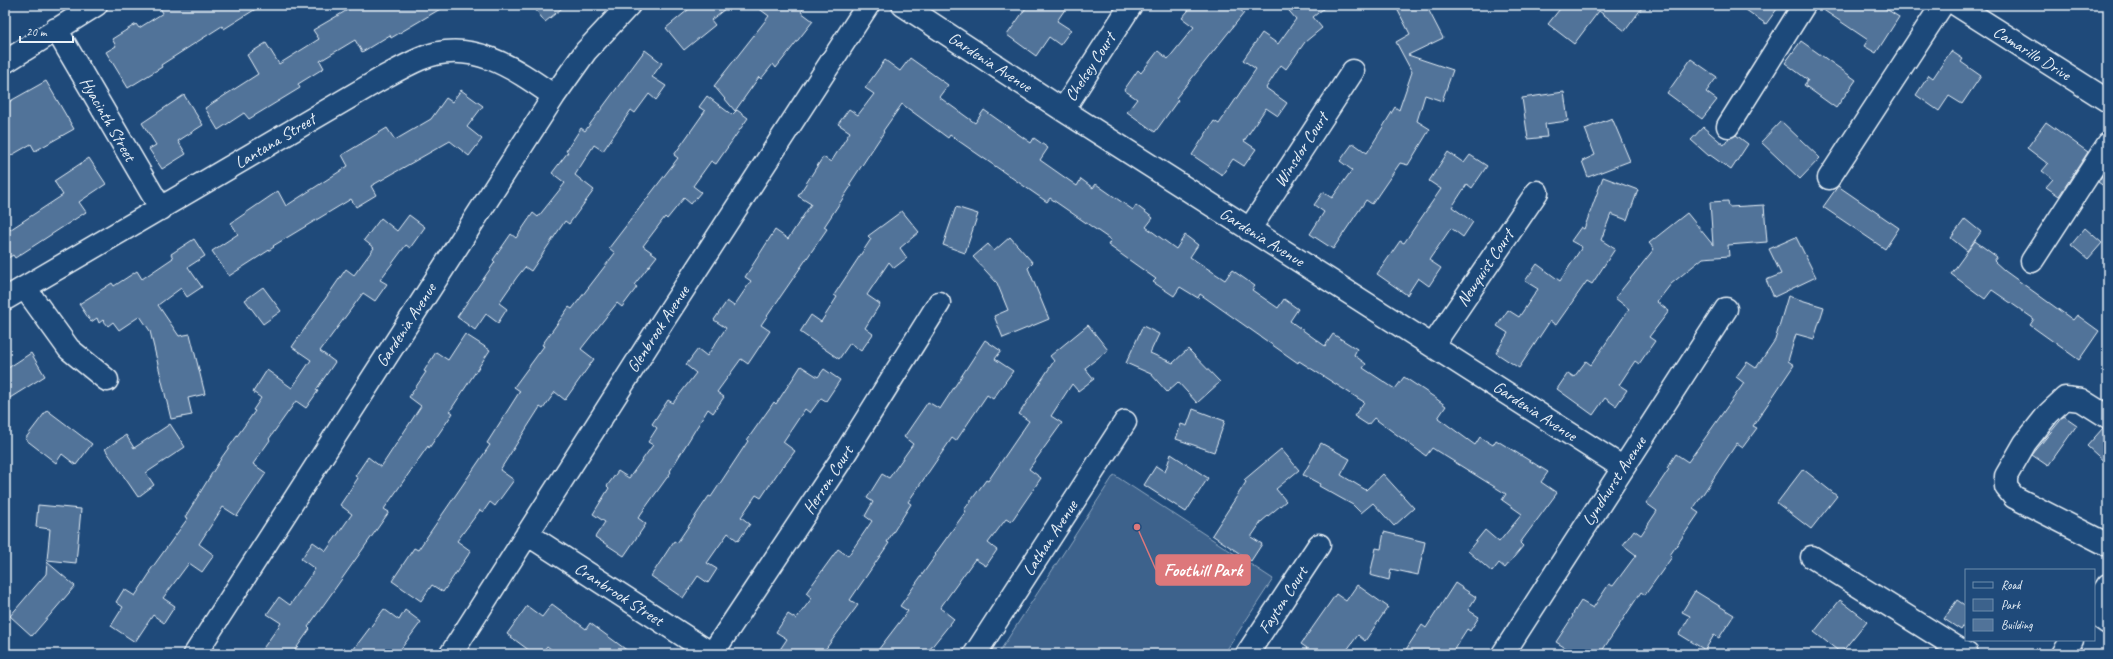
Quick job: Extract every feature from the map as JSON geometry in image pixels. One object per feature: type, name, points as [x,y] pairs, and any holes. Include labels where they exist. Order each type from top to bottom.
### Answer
[{"type":"street","points":[[5,62],[96,5]]},
{"type":"street","name":"Gardenia Avenue","points":[[195,654],[554,96],[586,51],[613,20],[629,5]]},
{"type":"street","name":"Glenbrook Avenue","points":[[451,654],[868,5]]},
{"type":"street","name":"Gardenia Avenue","points":[[903,5],[1249,230],[1433,345],[1622,467]]},
{"type":"street","name":"Chelsey Court","points":[[1063,110],[1131,5]]},
{"type":"street","points":[[1728,126],[1804,5]]},
{"type":"street","points":[[1829,178],[1942,5]]},
{"type":"street","name":"Camarillo Drive","points":[[1957,5],[1981,11],[2108,101]]},
{"type":"street","name":"Hyacinth Street","points":[[56,29],[161,209]]},
{"type":"street","name":"Lantana Street","points":[[5,299],[379,80],[420,58],[439,52],[468,51],[487,56],[526,76],[554,96]]},
{"type":"street","name":"Winsdor Court","points":[[1249,230],[1353,71]]},
{"type":"street","points":[[2032,261],[2108,144]]},
{"type":"street","name":"Newquist Court","points":[[1433,345],[1537,192]]},
{"type":"street","points":[[25,288],[69,349],[107,380]]},
{"type":"street","name":"Herron Court","points":[[712,654],[839,463],[939,303]]},
{"type":"street","name":"Lyndhurst Avenue","points":[[1503,654],[1622,467],[1726,309]]},
{"type":"street","points":[[2108,418],[2081,400],[2065,398],[2048,414],[2025,443],[2006,476],[2006,487],[2014,497],[2108,545]]},
{"type":"street","name":"Lathan Avenue","points":[[975,654],[1125,422]]},
{"type":"street","name":"Cranbrook Street","points":[[527,534],[712,654]]},
{"type":"street","name":"Fayton Court","points":[[1247,654],[1319,546]]},
{"type":"street","points":[[1812,557],[1967,654]]},
{"type":"street","points":[[2095,604],[2108,585]]},
{"type":"street","points":[[2095,614],[2108,622]]},
{"type":"street","points":[[2063,654],[2071,641]]},
{"type":"green space","points":[[1114,475],[1273,579],[1224,654],[998,654]]},
{"type":"building","points":[[158,5],[262,5],[224,29],[222,26],[128,88],[106,52],[116,46],[112,39],[136,24],[139,28],[163,13]]},
{"type":"building","points":[[356,5],[447,5],[391,38],[390,35],[362,52],[355,40],[320,61],[324,68],[298,84],[300,88],[249,119],[244,113],[218,130],[205,108],[258,74],[247,55],[266,43],[279,64],[319,39],[313,30]]},
{"type":"building","points":[[532,5],[566,5],[545,22]]},
{"type":"building","points":[[694,5],[730,5],[711,20],[715,25],[684,50],[666,28]]},
{"type":"building","points":[[754,5],[806,5],[801,12],[813,21],[776,68],[773,64],[761,79],[759,77],[735,111],[714,86],[769,16]]},
{"type":"building","points":[[1028,5],[1068,5],[1057,21],[1071,30],[1060,45],[1049,37],[1036,56],[1007,35]]},
{"type":"building","points":[[1193,5],[1233,5],[1244,13],[1176,98],[1178,100],[1155,132],[1127,112],[1137,99],[1124,90],[1138,70],[1141,73],[1158,51],[1168,59],[1194,27],[1182,18]]},
{"type":"building","points":[[1284,5],[1328,5],[1313,17],[1322,28],[1305,42],[1286,69],[1281,65],[1266,88],[1287,103],[1278,116],[1266,108],[1244,141],[1256,149],[1244,166],[1233,159],[1222,175],[1192,155],[1214,121],[1219,124],[1256,69],[1243,60],[1262,33],[1278,44],[1296,19]]},
{"type":"building","points":[[1395,5],[1426,5],[1443,38],[1408,55],[1453,70],[1442,101],[1425,95],[1417,121],[1430,129],[1408,165],[1400,163],[1372,204],[1366,200],[1333,249],[1310,234],[1324,212],[1314,205],[1323,192],[1332,198],[1352,170],[1340,161],[1353,143],[1367,153],[1395,107],[1399,110],[1412,72],[1396,42],[1410,34]]},
{"type":"building","points":[[1563,5],[1644,5],[1625,31],[1599,11],[1574,44],[1548,24]]},
{"type":"building","points":[[1739,5],[1780,5],[1766,24]]},
{"type":"building","points":[[1816,5],[1880,5],[1899,17],[1876,53],[1864,46],[1868,40]]},
{"type":"building","points":[[1801,41],[1856,80],[1836,108],[1804,85],[1808,80],[1785,63]]},
{"type":"building","points":[[645,50],[662,63],[652,77],[666,86],[656,100],[649,94],[635,113],[631,110],[603,151],[594,145],[575,175],[594,190],[569,224],[565,221],[531,271],[525,267],[517,277],[499,303],[507,309],[498,323],[486,314],[475,330],[457,317],[495,262],[493,260],[511,234],[516,238],[533,213],[538,217],[565,183],[552,173],[568,152],[566,151],[581,128],[585,131]]},
{"type":"building","points":[[1951,51],[1963,59],[1961,62],[1981,76],[1962,104],[1949,96],[1939,111],[1916,95],[1929,75],[1933,78]]},
{"type":"building","points":[[910,58],[948,85],[939,97],[975,123],[984,110],[1031,143],[1034,138],[1048,148],[1040,160],[1077,186],[1081,179],[1093,188],[1096,184],[1133,210],[1136,205],[1153,218],[1146,227],[1176,249],[1185,235],[1198,245],[1190,257],[1225,280],[1232,270],[1255,286],[1252,290],[1278,308],[1284,299],[1298,309],[1290,321],[1325,346],[1333,334],[1357,349],[1354,355],[1366,364],[1363,368],[1395,389],[1404,377],[1434,397],[1446,406],[1438,418],[1475,445],[1480,437],[1493,445],[1496,440],[1548,472],[1541,482],[1557,493],[1520,543],[1523,546],[1505,568],[1499,563],[1492,572],[1468,551],[1485,530],[1499,542],[1522,514],[1502,500],[1506,494],[1432,448],[1426,456],[1374,418],[1368,425],[1354,416],[1364,402],[1299,361],[1298,363],[1200,294],[1198,298],[1180,287],[1174,296],[1153,282],[1156,279],[1108,245],[1111,240],[1050,198],[1047,202],[950,135],[948,138],[902,104],[849,185],[851,186],[824,227],[827,229],[761,325],[770,331],[748,364],[741,359],[717,392],[724,397],[713,413],[708,409],[670,471],[671,472],[638,518],[646,524],[624,556],[595,537],[605,522],[593,514],[609,488],[607,486],[618,471],[629,478],[653,445],[648,442],[657,428],[652,424],[668,400],[673,403],[696,373],[686,365],[698,349],[707,356],[726,328],[714,320],[727,301],[734,306],[751,281],[745,277],[775,230],[788,239],[811,204],[798,196],[823,157],[831,162],[850,132],[838,124],[849,109],[858,115],[874,94],[865,88],[885,60],[900,71]]},
{"type":"building","points":[[1691,59],[1717,77],[1706,92],[1717,100],[1702,119],[1667,93]]},
{"type":"building","points":[[46,81],[74,129],[35,151],[31,144],[5,159],[5,104]]},
{"type":"building","points":[[461,90],[483,106],[467,127],[482,139],[469,156],[450,141],[371,186],[376,195],[356,207],[351,199],[273,246],[274,247],[229,276],[212,251],[238,234],[231,223],[278,191],[286,206],[348,166],[342,155],[387,128],[395,140],[431,119],[446,98],[452,102]]},
{"type":"building","points":[[1564,92],[1568,121],[1545,124],[1547,137],[1528,139],[1522,98]]},
{"type":"building","points":[[184,95],[203,125],[178,141],[186,154],[162,169],[149,149],[156,145],[142,123]]},
{"type":"building","points":[[707,96],[732,115],[737,110],[748,118],[716,164],[711,161],[693,186],[701,192],[691,204],[684,198],[667,219],[665,217],[643,246],[657,256],[634,285],[637,287],[622,307],[617,303],[581,349],[594,359],[565,400],[555,392],[543,409],[540,407],[500,470],[514,480],[495,506],[490,502],[483,512],[480,510],[457,541],[471,551],[443,592],[432,585],[421,601],[392,581],[414,548],[418,550],[490,445],[487,443],[520,391],[514,387],[544,346],[542,345],[569,307],[572,309],[615,253],[609,248],[678,158],[674,155],[705,111],[699,107]]},
{"type":"building","points":[[1612,118],[1630,161],[1588,177],[1582,161],[1595,155],[1585,129]]},
{"type":"building","points":[[1781,121],[1820,158],[1800,179],[1761,142]]},
{"type":"building","points":[[2046,122],[2088,152],[2059,196],[2046,187],[2053,179],[2042,171],[2048,164],[2027,148]]},
{"type":"building","points":[[1703,127],[1724,145],[1729,138],[1736,135],[1748,144],[1731,170],[1710,155],[1709,156],[1691,140]]},
{"type":"building","points":[[1448,152],[1464,163],[1470,155],[1487,166],[1472,188],[1467,184],[1452,207],[1473,222],[1463,237],[1451,228],[1429,260],[1441,268],[1429,286],[1418,278],[1407,295],[1377,274],[1400,241],[1404,243],[1441,189],[1429,181]]},
{"type":"building","points":[[89,158],[106,184],[79,202],[86,212],[15,258],[13,255],[5,260],[5,233],[63,195],[54,181]]},
{"type":"building","points":[[2108,167],[2108,189],[2098,182]]},
{"type":"building","points":[[1603,177],[1638,190],[1627,220],[1611,214],[1601,240],[1615,249],[1592,284],[1587,281],[1556,325],[1550,321],[1519,368],[1496,353],[1508,333],[1497,326],[1508,310],[1519,317],[1538,289],[1525,281],[1537,264],[1560,281],[1582,247],[1571,241],[1581,227],[1584,229]]},
{"type":"building","points":[[1838,186],[1899,228],[1885,249],[1823,207]]},
{"type":"building","points":[[1728,201],[1729,207],[1764,205],[1767,242],[1728,245],[1729,256],[1703,258],[1671,284],[1657,302],[1669,311],[1649,337],[1655,341],[1639,364],[1635,361],[1619,385],[1627,390],[1616,406],[1605,398],[1593,415],[1557,389],[1568,373],[1574,377],[1586,361],[1591,365],[1629,309],[1615,298],[1654,249],[1649,243],[1687,213],[1713,245],[1710,202]]},
{"type":"building","points":[[956,207],[978,214],[965,253],[943,245]]},
{"type":"building","points":[[902,211],[919,232],[900,248],[907,258],[894,268],[889,262],[867,295],[880,304],[865,328],[873,334],[861,351],[850,343],[839,359],[800,332],[811,315],[821,322],[837,297],[834,295],[871,239],[868,236]]},
{"type":"building","points":[[409,215],[425,227],[410,248],[406,245],[380,280],[387,284],[375,301],[363,293],[320,351],[335,362],[306,408],[296,401],[253,464],[266,473],[237,516],[223,507],[199,544],[214,555],[202,572],[189,563],[163,598],[175,606],[164,623],[153,615],[135,642],[111,626],[123,607],[116,602],[124,589],[135,596],[150,573],[149,572],[188,518],[185,517],[222,457],[255,411],[253,410],[261,398],[253,392],[267,370],[292,388],[311,360],[292,347],[346,269],[354,275],[374,248],[364,240],[381,218],[397,231]]},
{"type":"building","points":[[1965,219],[1981,232],[1967,251],[1951,238]]},
{"type":"building","points":[[2085,228],[2102,243],[2088,259],[2071,245]]},
{"type":"building","points":[[1010,237],[1033,263],[1028,268],[1049,319],[1003,338],[994,316],[1008,310],[997,283],[973,257],[988,244],[994,251]]},
{"type":"building","points":[[1796,237],[1816,277],[1774,297],[1766,280],[1781,274],[1769,249]]},
{"type":"building","points":[[194,239],[205,256],[188,267],[202,287],[187,297],[181,288],[158,305],[179,336],[190,334],[205,394],[188,398],[192,415],[171,419],[150,331],[140,316],[119,330],[113,322],[108,326],[103,320],[99,323],[97,318],[91,322],[79,304],[112,283],[114,286],[137,271],[142,279],[173,258],[171,254]]},
{"type":"building","points":[[1975,241],[1997,257],[1994,261],[2005,271],[2073,320],[2077,315],[2099,331],[2079,360],[2030,325],[2034,319],[1992,290],[1985,299],[1951,274]]},
{"type":"building","points":[[263,287],[281,311],[263,324],[245,300]]},
{"type":"building","points":[[1788,296],[1824,307],[1814,339],[1796,334],[1788,361],[1794,365],[1753,426],[1757,428],[1743,447],[1737,443],[1693,509],[1699,513],[1670,555],[1672,557],[1645,595],[1641,592],[1600,654],[1575,654],[1556,642],[1581,601],[1593,608],[1609,584],[1613,586],[1636,555],[1623,545],[1634,530],[1641,535],[1657,511],[1646,503],[1669,469],[1667,468],[1676,454],[1688,462],[1744,383],[1736,377],[1747,362],[1756,368],[1775,340]]},
{"type":"building","points":[[1088,325],[1108,350],[1085,368],[1094,379],[1078,391],[1072,384],[1051,416],[1062,423],[1029,469],[1041,478],[1011,522],[1006,519],[988,543],[997,550],[986,566],[975,559],[940,608],[954,619],[926,654],[875,654],[908,611],[900,606],[966,511],[964,510],[986,480],[988,481],[1029,421],[1019,414],[1054,361],[1050,356]]},
{"type":"building","points":[[1143,326],[1159,334],[1150,353],[1173,363],[1188,349],[1220,382],[1197,403],[1178,382],[1167,392],[1151,374],[1126,363]]},
{"type":"building","points":[[465,334],[490,350],[450,411],[453,413],[384,509],[389,512],[308,627],[310,629],[292,654],[259,654],[281,623],[267,614],[279,597],[290,605],[315,569],[301,559],[313,542],[326,551],[352,514],[340,505],[358,478],[355,476],[368,457],[381,467],[421,406],[409,397],[426,372],[424,371],[436,352],[448,360]]},
{"type":"building","points":[[985,340],[1001,351],[995,359],[1013,371],[993,399],[987,395],[956,441],[952,438],[908,502],[911,504],[887,542],[889,543],[850,600],[858,605],[822,654],[777,654],[787,639],[776,632],[788,614],[796,619],[812,598],[806,593],[838,549],[848,556],[872,521],[865,516],[873,502],[867,498],[882,474],[889,478],[913,444],[904,437],[928,402],[940,409]]},
{"type":"building","points":[[31,353],[45,376],[5,401],[5,370]]},
{"type":"building","points":[[801,366],[818,377],[824,369],[840,380],[826,401],[821,398],[810,413],[805,409],[783,442],[795,451],[784,466],[783,465],[761,498],[756,495],[741,517],[750,524],[738,541],[728,533],[707,563],[717,569],[708,583],[698,576],[683,598],[651,576],[674,541],[677,543],[709,496],[711,497],[748,441],[747,440],[774,402],[776,404]]},
{"type":"building","points":[[1193,409],[1225,421],[1214,452],[1176,439],[1181,424],[1187,426]]},
{"type":"building","points":[[47,410],[92,444],[76,465],[62,454],[56,463],[25,439]]},
{"type":"building","points":[[2064,416],[2077,425],[2048,466],[2032,455]]},
{"type":"building","points":[[170,424],[185,447],[146,473],[154,485],[138,497],[105,449],[126,435],[134,448]]},
{"type":"building","points":[[2103,428],[2108,429],[2108,465],[2087,446]]},
{"type":"building","points":[[1321,443],[1350,459],[1341,475],[1366,490],[1383,474],[1414,508],[1394,526],[1373,503],[1361,513],[1353,505],[1319,486],[1320,484],[1303,475]]},
{"type":"building","points":[[1281,449],[1299,470],[1276,489],[1286,501],[1262,521],[1251,537],[1262,544],[1251,561],[1212,535],[1246,482],[1244,480]]},
{"type":"building","points":[[1171,454],[1208,478],[1186,512],[1144,485],[1156,466],[1165,472]]},
{"type":"building","points":[[1803,469],[1837,496],[1811,529],[1777,503]]},
{"type":"building","points":[[38,505],[81,509],[76,563],[47,560],[50,529],[36,527]]},
{"type":"building","points":[[1384,532],[1425,542],[1418,575],[1391,569],[1389,580],[1370,575],[1376,548],[1381,549]]},
{"type":"building","points":[[47,562],[75,586],[32,636],[10,616],[46,574]]},
{"type":"building","points":[[1455,583],[1476,597],[1468,610],[1479,617],[1470,631],[1467,629],[1451,654],[1403,654],[1422,625],[1426,628]]},
{"type":"building","points":[[1357,585],[1388,607],[1365,641],[1358,635],[1344,654],[1302,654],[1307,648],[1301,644],[1336,594],[1346,601]]},
{"type":"building","points":[[1695,591],[1734,615],[1719,638],[1714,635],[1705,650],[1679,634],[1690,616],[1682,612]]},
{"type":"building","points":[[1840,600],[1867,621],[1841,653],[1814,632]]},
{"type":"building","points":[[1957,600],[1965,605],[1965,624],[1961,630],[1944,619]]},
{"type":"building","points":[[552,604],[586,629],[590,623],[632,654],[557,654],[547,646],[541,654],[534,654],[507,634],[527,606],[542,617]]},
{"type":"building","points":[[384,609],[399,620],[405,610],[421,622],[397,654],[350,654]]},
{"type":"place","name":"Foothill Park","points":[[1137,527]]}]
